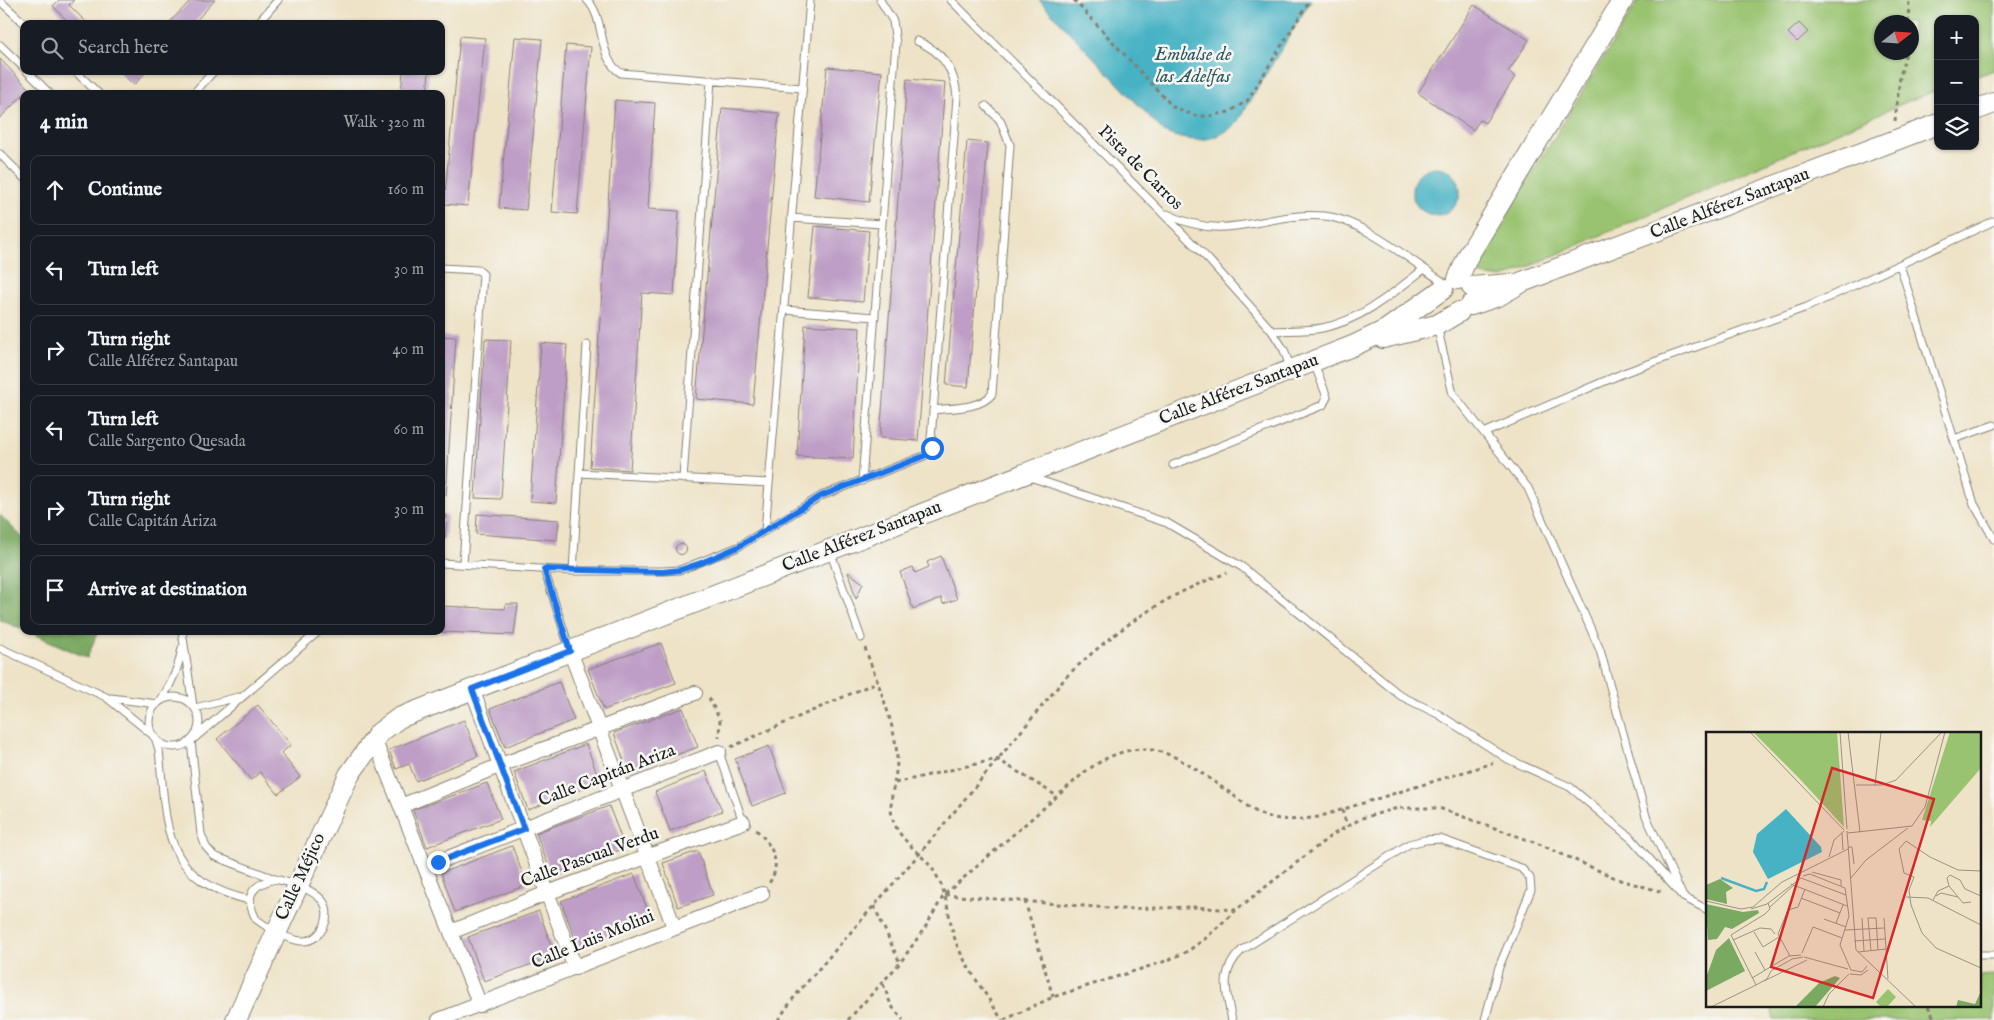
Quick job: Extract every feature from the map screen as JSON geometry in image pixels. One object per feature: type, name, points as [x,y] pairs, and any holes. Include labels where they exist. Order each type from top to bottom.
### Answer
[{"type":"main road","points":[[1458,293],[1468,256],[1623,0]]},
{"type":"main road","points":[[1979,109],[1994,103]]},
{"type":"main road","name":"Calle Alférez Santapau","points":[[374,739],[388,725],[409,713],[1313,362],[1355,345],[1458,293],[1498,296],[1522,282],[1934,126]]},
{"type":"main road","name":"Calle Alférez Santapau","points":[[1355,345],[1437,325],[1458,293]]},
{"type":"main road","name":"Calle Méjico","points":[[236,1020],[349,775],[374,739]]},
{"type":"street","points":[[570,651],[674,928]]},
{"type":"street","points":[[472,689],[575,968]]},
{"type":"street","points":[[401,806],[501,765],[695,693]]},
{"type":"street","points":[[374,739],[480,1005]]},
{"type":"street","name":"Calle Capitán Ariza","points":[[425,867],[719,752]]},
{"type":"street","name":"Calle Pascual Verdu","points":[[451,932],[547,893],[743,822]]},
{"type":"street","name":"Calle Luis Molini","points":[[439,1020],[762,894]]},
{"type":"lane","points":[[0,0],[21,20]]},
{"type":"lane","points":[[260,20],[278,0]]},
{"type":"lane","points":[[765,531],[810,0]]},
{"type":"lane","points":[[862,481],[896,44],[894,21],[880,0]]},
{"type":"lane","name":"Pista de Carros","points":[[951,0],[1209,260],[1272,331],[1284,350],[1292,370]]},
{"type":"lane","points":[[590,1],[604,45],[615,70],[626,74],[802,88]]},
{"type":"lane","points":[[445,563],[573,570],[680,570],[738,547],[814,500],[927,454],[932,448],[957,97],[956,86],[949,66],[935,50],[917,41]]},
{"type":"lane","points":[[0,45],[20,64]]},
{"type":"lane","points":[[31,75],[46,90]]},
{"type":"lane","points":[[79,75],[95,90]]},
{"type":"lane","points":[[197,90],[210,75]]},
{"type":"lane","points":[[683,479],[711,80]]},
{"type":"lane","points":[[934,410],[975,404],[987,400],[992,394],[1010,145],[1000,120],[986,106]]},
{"type":"lane","points":[[0,154],[20,174]]},
{"type":"lane","points":[[1162,212],[1194,226],[1222,228],[1310,216],[1340,219],[1370,233],[1458,293]]},
{"type":"lane","points":[[791,218],[882,224]]},
{"type":"lane","points":[[1484,433],[1626,372],[1807,307],[1994,221]]},
{"type":"lane","points":[[1900,265],[1974,504],[1994,539]]},
{"type":"lane","points":[[445,268],[478,270],[484,274],[462,564]]},
{"type":"lane","points":[[1272,331],[1322,328],[1346,321],[1397,291],[1424,269]]},
{"type":"lane","points":[[784,310],[875,317]]},
{"type":"lane","points":[[1437,325],[1453,394],[1528,488],[1600,650],[1646,816],[1683,898]]},
{"type":"lane","points":[[573,570],[587,345]]},
{"type":"lane","points":[[1173,466],[1323,405],[1327,397],[1313,362]]},
{"type":"lane","points":[[1954,439],[1994,425]]},
{"type":"lane","points":[[579,473],[769,483]]},
{"type":"lane","points":[[1023,474],[1167,522],[1242,567],[1401,696],[1438,714],[1508,759],[1570,787],[1632,839],[1683,898],[1706,909]]},
{"type":"lane","points":[[830,550],[861,638]]},
{"type":"lane","points":[[544,569],[570,651]]},
{"type":"lane","points":[[182,635],[194,707],[199,725],[191,741],[201,834],[206,847],[214,856],[297,886],[314,894],[323,901],[328,912],[328,919],[321,932],[303,942],[290,938],[256,919],[249,900],[258,884],[274,878]]},
{"type":"lane","points":[[0,648],[106,697],[154,737],[168,746],[184,745],[191,741],[314,635]]},
{"type":"lane","points":[[183,643],[179,664],[172,684],[150,720],[159,750],[167,827],[173,848],[182,863],[195,876],[226,895],[249,900]]},
{"type":"lane","points":[[106,697],[159,703],[174,698],[181,698],[194,707],[219,704],[243,695]]},
{"type":"lane","points":[[719,752],[743,822]]},
{"type":"lane","points":[[1232,1020],[1224,984],[1225,976],[1231,962],[1242,950],[1409,844],[1433,839],[1440,839],[1521,868],[1530,878],[1530,895],[1499,966],[1485,1020]]},
{"type":"path","points":[[1074,0],[1173,108],[1196,116],[1209,116],[1229,112],[1247,101],[1310,0]]},
{"type":"path","points":[[1908,15],[1909,0]]},
{"type":"path","points":[[1893,142],[1900,78],[1904,60]]},
{"type":"path","points":[[778,1020],[795,996],[920,853],[1067,676],[1112,635],[1136,618],[1179,593],[1242,567]]},
{"type":"path","points":[[861,638],[896,741],[898,761],[892,819],[898,832],[920,853],[936,874],[944,895],[957,944],[967,966],[1002,1020]]},
{"type":"path","points":[[695,693],[708,697],[720,720],[719,752],[877,682]]},
{"type":"path","points":[[848,1020],[900,963],[944,895],[1086,771],[1106,758],[1128,751],[1163,750],[1187,764],[1260,814],[1279,819],[1298,820],[1342,810],[1508,759]]},
{"type":"path","points":[[895,783],[997,759],[1057,796]]},
{"type":"path","points":[[1342,810],[1347,826]]},
{"type":"path","points":[[743,822],[752,826],[772,847],[775,859],[773,879],[762,894]]},
{"type":"path","points":[[944,895],[1121,909],[1192,907],[1236,910]]},
{"type":"path","points":[[1025,901],[1053,997]]},
{"type":"path","points":[[874,906],[900,963]]},
{"type":"path","points":[[883,983],[891,1005],[903,1020]]},
{"type":"path","points":[[1929,1008],[1936,1020]]},
{"type":"green space","points":[[1639,0],[1994,0],[1994,70],[1979,76],[1979,15],[1934,15],[1934,91],[1503,278],[1481,275],[1478,268],[1481,256]]},
{"type":"green space","points":[[0,515],[20,535],[20,628],[0,620]]},
{"type":"green space","points":[[36,635],[96,635],[87,658]]},
{"type":"green space","points":[[1994,975],[1994,1020],[1774,1020],[1771,1008],[1982,1008],[1982,976]]},
{"type":"water","name":"Embalse de las Adelfas","points":[[1039,0],[1311,0],[1236,124],[1219,135],[1202,140],[1192,140],[1164,132]]},
{"type":"water","points":[[1431,167],[1441,167],[1450,171],[1456,177],[1460,191],[1456,205],[1450,211],[1441,215],[1431,215],[1422,211],[1416,205],[1412,196],[1412,186],[1416,177],[1422,171]]},
{"type":"building","points":[[59,0],[74,0],[69,5],[84,20],[66,20],[53,6]]},
{"type":"building","points":[[191,0],[215,0],[197,20],[172,20]]},
{"type":"building","points":[[1474,5],[1529,40],[1508,72],[1515,77],[1485,123],[1480,120],[1473,130],[1418,93]]},
{"type":"building","points":[[1799,23],[1808,32],[1797,42],[1788,33]]},
{"type":"building","points":[[460,36],[485,38],[468,206],[445,204]]},
{"type":"building","points":[[515,37],[542,39],[526,210],[499,208]]},
{"type":"building","points":[[566,45],[591,47],[577,214],[552,212]]},
{"type":"building","points":[[0,59],[29,89],[20,90],[20,98],[0,118]]},
{"type":"building","points":[[827,67],[882,72],[869,202],[814,196]]},
{"type":"building","points":[[123,75],[143,75],[134,85]]},
{"type":"building","points":[[403,75],[429,75],[427,90],[401,90]]},
{"type":"building","points":[[907,79],[945,82],[918,441],[880,438]]},
{"type":"building","points":[[615,100],[655,103],[648,209],[679,211],[674,295],[642,293],[630,470],[590,467]]},
{"type":"building","points":[[722,108],[779,113],[753,404],[696,399]]},
{"type":"building","points":[[967,141],[988,143],[968,387],[946,385]]},
{"type":"building","points":[[815,226],[869,231],[863,302],[808,297]]},
{"type":"building","points":[[805,325],[860,328],[853,459],[797,456]]},
{"type":"building","points":[[445,336],[456,337],[445,495]]},
{"type":"building","points":[[485,339],[511,340],[501,499],[475,498]]},
{"type":"building","points":[[541,343],[567,345],[556,503],[530,501]]},
{"type":"building","points":[[477,514],[559,520],[557,540],[476,534]]},
{"type":"building","points":[[445,515],[447,515],[445,539]]},
{"type":"building","points":[[681,543],[687,549],[681,555],[675,549]]},
{"type":"building","points":[[941,556],[957,599],[943,604],[941,598],[913,609],[900,572],[913,567],[915,573],[929,567],[927,562]]},
{"type":"building","points":[[848,572],[863,583],[856,599]]},
{"type":"building","points":[[506,604],[518,604],[514,635],[445,632],[445,606],[505,609]]},
{"type":"building","points":[[661,643],[676,683],[604,710],[588,669]]},
{"type":"building","points":[[559,682],[574,720],[505,747],[490,709]]},
{"type":"building","points":[[258,705],[291,745],[281,753],[300,777],[278,794],[260,772],[251,780],[217,739]]},
{"type":"building","points":[[683,708],[698,747],[628,772],[614,733]]},
{"type":"building","points":[[464,720],[478,756],[416,781],[409,764],[396,769],[389,750]]},
{"type":"building","points":[[586,744],[600,782],[528,810],[514,772]]},
{"type":"building","points":[[769,746],[786,793],[752,806],[735,759]]},
{"type":"building","points":[[706,771],[722,811],[670,831],[655,792]]},
{"type":"building","points":[[487,783],[501,819],[427,847],[413,810]]},
{"type":"building","points":[[609,806],[625,848],[552,875],[536,833]]},
{"type":"building","points":[[512,846],[527,885],[455,912],[441,873]]},
{"type":"building","points":[[698,851],[713,895],[678,907],[663,863]]},
{"type":"building","points":[[634,874],[651,919],[578,947],[561,901]]},
{"type":"building","points":[[539,911],[555,956],[484,981],[468,937]]},
{"type":"route","points":[[438,862],[524,829],[472,689],[570,651],[544,569],[663,572],[680,570],[738,547],[801,506],[821,496],[924,456],[932,448]]}]
